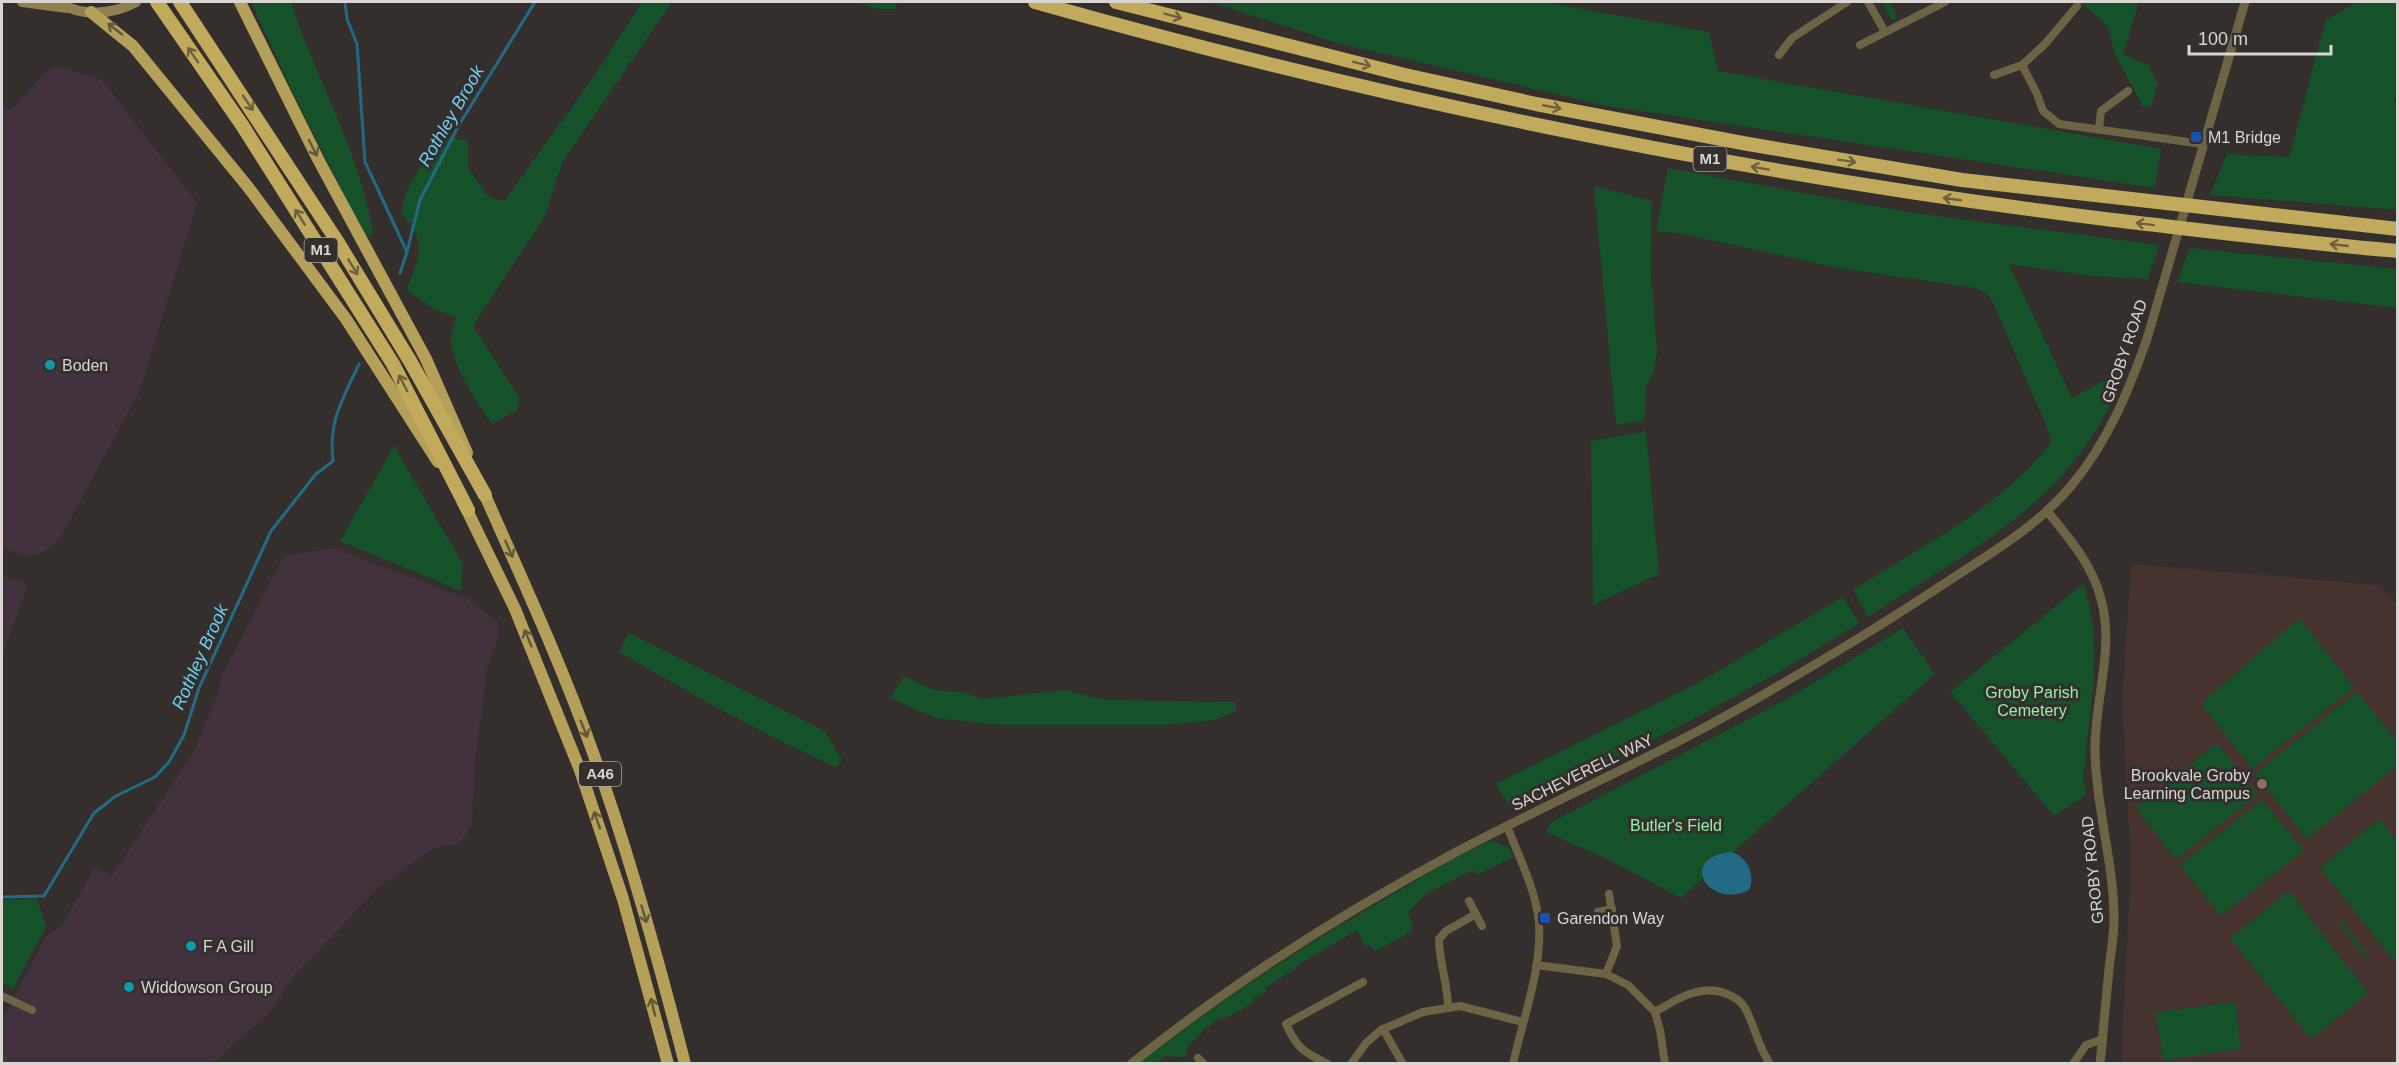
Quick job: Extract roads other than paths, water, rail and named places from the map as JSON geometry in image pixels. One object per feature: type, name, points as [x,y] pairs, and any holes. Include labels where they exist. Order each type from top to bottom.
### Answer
[{"type":"highway","name":"M1","points":[[157,2],[242,125],[393,364],[468,510]]},
{"type":"highway","name":"M1","points":[[180,2],[337,241],[410,361],[485,495]]},
{"type":"highway","points":[[240,2],[319,161],[426,359],[485,495]]},
{"type":"highway","name":"M1","points":[[1035,2],[1404,97],[1650,148],[1837,182],[1994,205],[2397,251]]},
{"type":"highway","name":"M1","points":[[1116,2],[1406,75],[1536,104],[1748,144],[1962,180],[2397,229]]},
{"type":"highway","points":[[91,12],[133,46],[248,187],[346,319],[468,510]]},
{"type":"highway","name":"A46","points":[[485,495],[532,598],[592,749],[654,945],[685,1064]]},
{"type":"highway","name":"A46","points":[[468,510],[515,609],[580,770],[623,899],[668,1064]]},
{"type":"main road","points":[[22,2],[63,5],[91,12],[114,10],[136,2]]},
{"type":"street","points":[[1779,55],[1792,38],[1847,2]]},
{"type":"street","points":[[1868,2],[1885,32]]},
{"type":"street","points":[[1860,45],[1945,2]]},
{"type":"street","name":"GROBY ROAD","points":[[2100,1064],[2114,918],[2109,850],[2101,811],[2095,752],[2106,642],[2105,617],[2101,598],[2087,565],[2079,551],[2047,511],[2096,454],[2124,402],[2147,339],[2245,2]]},
{"type":"street","points":[[1994,75],[2022,65],[2044,45],[2077,6]]},
{"type":"street","points":[[2022,65],[2043,111],[2059,123],[2203,144]]},
{"type":"street","points":[[2099,129],[2101,111],[2128,91]]},
{"type":"street","name":"SACHEVERELL WAY","points":[[1131,1064],[1184,1023],[1315,935],[1426,869],[1507,826],[1695,733],[1774,689],[2006,545],[2047,511]]},
{"type":"street","points":[[1507,826],[1527,876],[1539,922],[1536,965],[1513,1064]]},
{"type":"street","points":[[1606,974],[1617,946],[1609,894]]},
{"type":"street","points":[[1469,901],[1482,926]]},
{"type":"street","points":[[1598,912],[1612,909]]},
{"type":"street","points":[[1448,1007],[1448,990],[1440,958],[1439,939],[1446,931],[1476,914]]},
{"type":"street","points":[[1536,965],[1606,974],[1628,985],[1654,1012],[1660,1030],[1665,1064]]},
{"type":"street","points":[[1328,1064],[1296,1045],[1286,1024],[1363,982]]},
{"type":"street","points":[[1654,1012],[1703,990],[1716,990],[1729,995],[1745,1007],[1770,1064]]},
{"type":"street","points":[[2,996],[32,1010]]},
{"type":"street","points":[[1351,1064],[1366,1044],[1383,1029],[1423,1012],[1460,1006],[1523,1022]]},
{"type":"street","points":[[1383,1029],[1403,1064]]},
{"type":"street","points":[[2073,1064],[2086,1045],[2103,1039]]},
{"type":"water","points":[[1731,852],[1746,862],[1751,873],[1749,890],[1734,894],[1722,893],[1711,888],[1704,881],[1702,872],[1705,863],[1714,856]]},
{"type":"waterway","name":"Rothley Brook","points":[[345,2],[347,19],[357,44],[365,162],[407,252],[400,273]]},
{"type":"waterway","name":"Rothley Brook","points":[[407,252],[420,200],[459,125],[535,2]]},
{"type":"waterway","name":"Rothley Brook","points":[[2,897],[44,896],[94,813],[116,796],[155,777],[169,762],[184,735],[199,688],[271,531],[316,474],[333,461],[335,422],[342,400],[359,364]]},
{"type":"place","name":"M1 Bridge","points":[[2196,137]]},
{"type":"place","name":"Boden","points":[[50,365]]},
{"type":"place","name":"Brookvale Groby Learning Campus","points":[[2262,784]]},
{"type":"place","name":"Garendon Way","points":[[1545,918]]},
{"type":"place","name":"F A Gill","points":[[191,946]]},
{"type":"place","name":"Widdowson Group","points":[[129,987]]},
{"type":"park label","name":"Groby Parish Cemetery","points":[[2032,701]]},
{"type":"park label","name":"Butler's Field","points":[[1676,825]]}]
